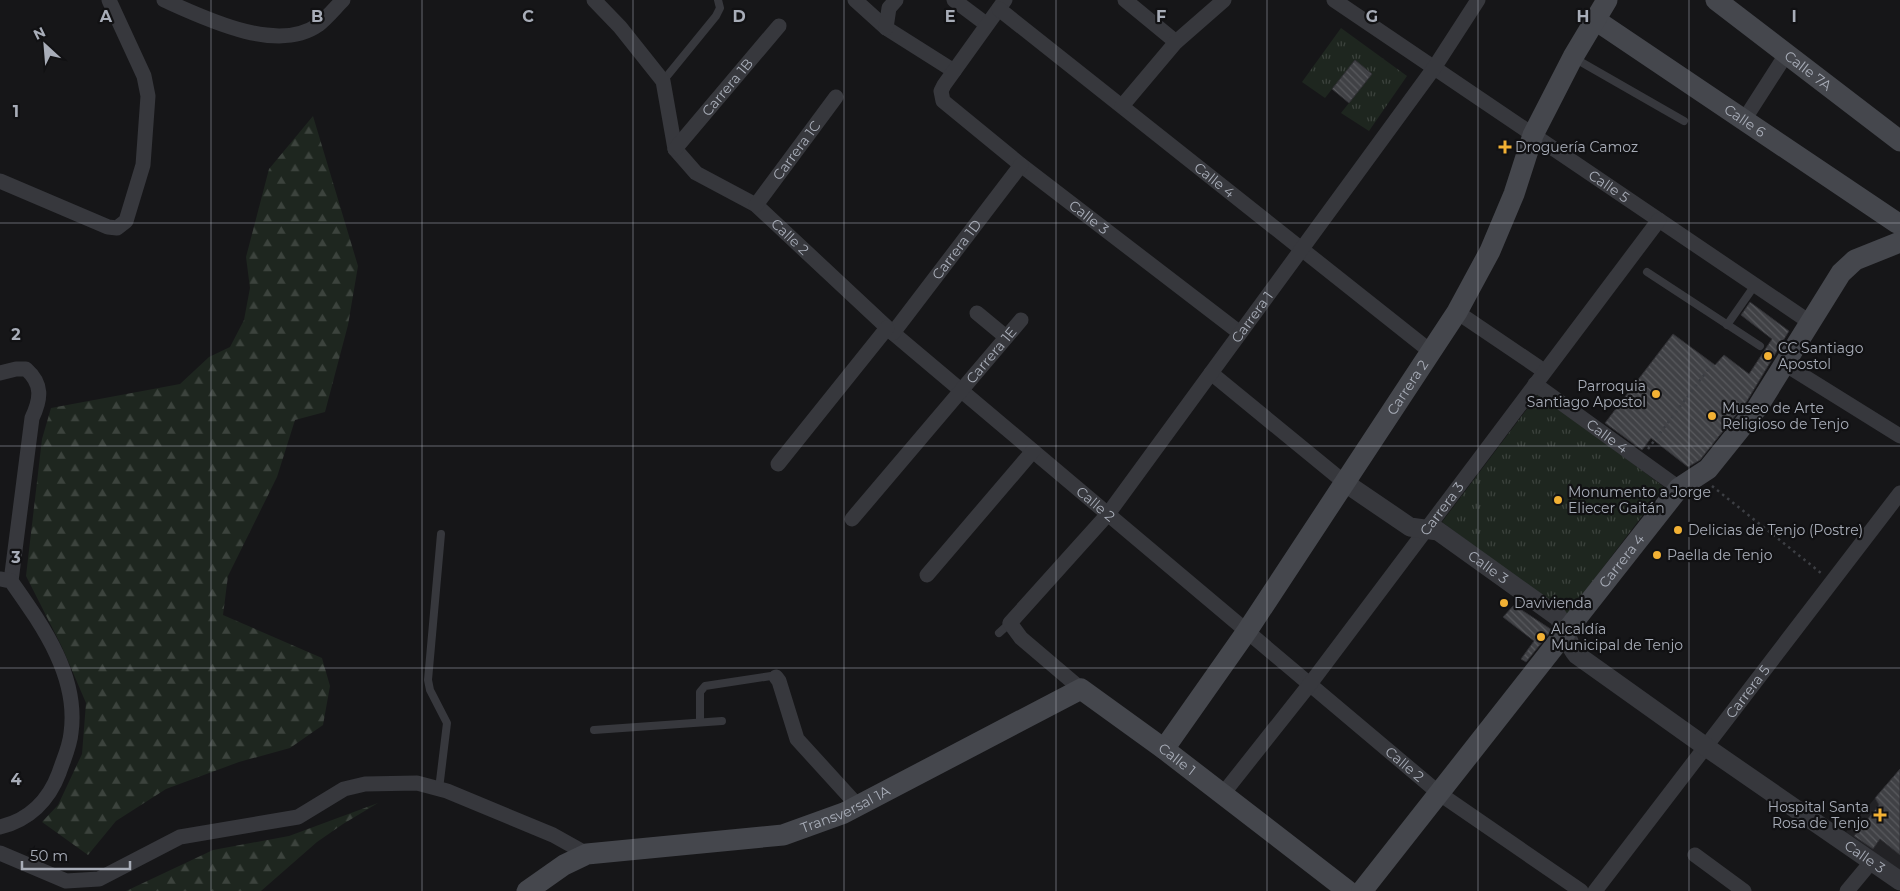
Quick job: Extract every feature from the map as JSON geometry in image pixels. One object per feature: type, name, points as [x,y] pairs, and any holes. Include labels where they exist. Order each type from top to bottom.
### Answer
[{"type":"main road","name":"Carrera 2","points":[[1164,749],[1247,631],[1456,312],[1490,251],[1514,194],[1533,135],[1573,57],[1607,0]]},
{"type":"main road","name":"Calle 7A","points":[[1716,0],[1900,141]]},
{"type":"main road","name":"Calle 6","points":[[1594,19],[1744,120],[1899,230]]},
{"type":"main road","name":"Carrera 4","points":[[1362,891],[1679,488],[1708,469],[1757,408],[1786,365],[1840,273],[1850,263],[1899,230]]},
{"type":"main road","name":"Calle 1","points":[[1081,689],[1164,749],[1348,891]]},
{"type":"main road","name":"Transversal 1A","points":[[587,854],[783,835],[813,826],[858,806],[1081,689]]},
{"type":"main road","points":[[527,891],[564,865],[587,854]]},
{"type":"street","points":[[0,181],[108,227],[117,228],[126,220],[143,165],[148,96],[144,76],[109,0]]},
{"type":"street","points":[[164,0],[221,25],[283,37],[300,34],[318,24],[343,0]]},
{"type":"street","points":[[594,0],[620,27],[663,81],[675,149]]},
{"type":"street","points":[[855,0],[886,28],[954,71],[986,24],[1002,5]]},
{"type":"street","points":[[886,28],[890,8],[896,0]]},
{"type":"street","points":[[954,0],[986,24]]},
{"type":"street","points":[[1125,0],[1176,42]]},
{"type":"street","points":[[1122,106],[1176,42],[1224,0]]},
{"type":"street","name":"Calle 5","points":[[1334,0],[1811,323]]},
{"type":"street","name":"Carrera 1","points":[[1004,628],[1108,514],[1434,68],[1478,0]]},
{"type":"street","name":"Calle 4","points":[[1002,5],[1122,106],[1430,351]]},
{"type":"street","name":"Carrera 1B","points":[[675,149],[779,26]]},
{"type":"street","points":[[1744,120],[1787,53]]},
{"type":"street","name":"Calle 3","points":[[954,71],[944,84],[941,97],[946,105],[1021,166],[1240,333]]},
{"type":"street","name":"Carrera 1C","points":[[756,205],[836,97]]},
{"type":"street","name":"Calle 2","points":[[675,149],[696,173],[756,205],[890,330],[1440,794],[1581,891]]},
{"type":"street","name":"Carrera 1D","points":[[778,464],[890,330],[1021,166]]},
{"type":"street","name":"Carrera 3","points":[[1222,795],[1310,684],[1659,220]]},
{"type":"street","points":[[1456,312],[1544,371]]},
{"type":"street","points":[[977,313],[1006,337]]},
{"type":"street","name":"Carrera 1E","points":[[852,519],[1021,320]]},
{"type":"street","points":[[1786,365],[1900,436]]},
{"type":"street","points":[[0,373],[16,369],[26,369],[35,377],[40,402],[32,418],[6,580],[37,618],[59,659],[72,697],[71,734],[55,783],[44,802],[27,816],[0,826]]},
{"type":"street","name":"Calle 3","points":[[1211,373],[1344,482],[1410,527],[1438,531],[1558,617],[1572,650],[1577,655],[1900,881]]},
{"type":"street","name":"Calle 4","points":[[1535,384],[1679,488]]},
{"type":"street","points":[[927,575],[1033,451]]},
{"type":"street","name":"Carrera 5","points":[[1594,891],[1900,493]]},
{"type":"street","name":"Calle 1","points":[[1004,628],[1021,638],[1081,689]]},
{"type":"street","points":[[776,678],[780,681],[797,739],[858,806]]},
{"type":"street","points":[[0,853],[66,882],[99,879],[180,837],[298,816],[344,789],[358,785],[417,782],[553,835],[587,854]]},
{"type":"street","points":[[1695,855],[1744,891]]},
{"type":"street","points":[[1848,891],[1872,861]]},
{"type":"lane","points":[[663,81],[716,16],[720,8],[718,0]]},
{"type":"lane","points":[[1573,57],[1684,121]]},
{"type":"lane","points":[[1647,272],[1760,346]]},
{"type":"lane","points":[[1728,325],[1755,285]]},
{"type":"lane","points":[[439,789],[447,723],[430,690],[428,680],[441,534]]},
{"type":"lane","points":[[700,722],[700,692],[705,686],[771,676],[776,678]]},
{"type":"lane","points":[[594,730],[722,721]]},
{"type":"path","points":[[1640,460],[1713,363]]},
{"type":"path","points":[[1700,475],[1832,582]]},
{"type":"shaded area","name":"Hospital Santa Rosa de Tenjo","points":[[1900,769],[1900,870],[1846,832]]},
{"type":"green space","points":[[1341,28],[1407,76],[1369,131],[1341,113],[1372,74],[1355,60],[1325,98],[1302,82]]},
{"type":"green space","points":[[313,116],[358,266],[348,325],[325,412],[295,420],[277,477],[228,576],[223,615],[322,658],[330,686],[323,725],[290,748],[239,762],[166,789],[116,821],[88,855],[42,822],[58,805],[82,754],[86,703],[62,647],[26,576],[42,439],[51,408],[180,384],[209,357],[230,347],[244,320],[250,288],[246,257],[269,169]]},
{"type":"green space","points":[[1539,393],[1664,487],[1567,615],[1442,522]]},
{"type":"green space","points":[[378,803],[317,842],[261,891],[126,891],[213,850],[289,836]]},
{"type":"building","points":[[1355,60],[1372,74],[1349,103],[1332,89]]},
{"type":"building","points":[[1750,302],[1789,331],[1747,401],[1700,460],[1688,467],[1651,438],[1642,450],[1605,423],[1673,334],[1715,365],[1724,355],[1749,374],[1772,339],[1741,315]]},
{"type":"building","name":"Alcaldía Municipal de Tenjo","points":[[1514,605],[1552,630],[1526,662],[1521,659],[1534,641],[1503,617]]},
{"type":"building","name":"Hospital Santa Rosa de Tenjo","points":[[1900,769],[1900,855],[1880,839],[1873,849],[1854,836],[1879,805],[1875,798]]},
{"type":"place","name":"Droguería Camoz","points":[[1505,147]]},
{"type":"place","name":"CC Santiago Apostol","points":[[1768,356]]},
{"type":"place","name":"Parroquia Santiago Apostol","points":[[1656,394]]},
{"type":"place","name":"Museo de Arte Religioso de Tenjo","points":[[1712,416]]},
{"type":"place","name":"Monumento a Jorge Eliecer Gaitán","points":[[1558,500]]},
{"type":"place","name":"Delicias de Tenjo (Postre)","points":[[1678,530]]},
{"type":"place","name":"Paella de Tenjo","points":[[1657,555]]},
{"type":"place","name":"Davivienda","points":[[1504,603]]},
{"type":"place","name":"Alcaldía Municipal de Tenjo","points":[[1541,637]]},
{"type":"place","name":"Hospital Santa Rosa de Tenjo","points":[[1880,815]]}]
